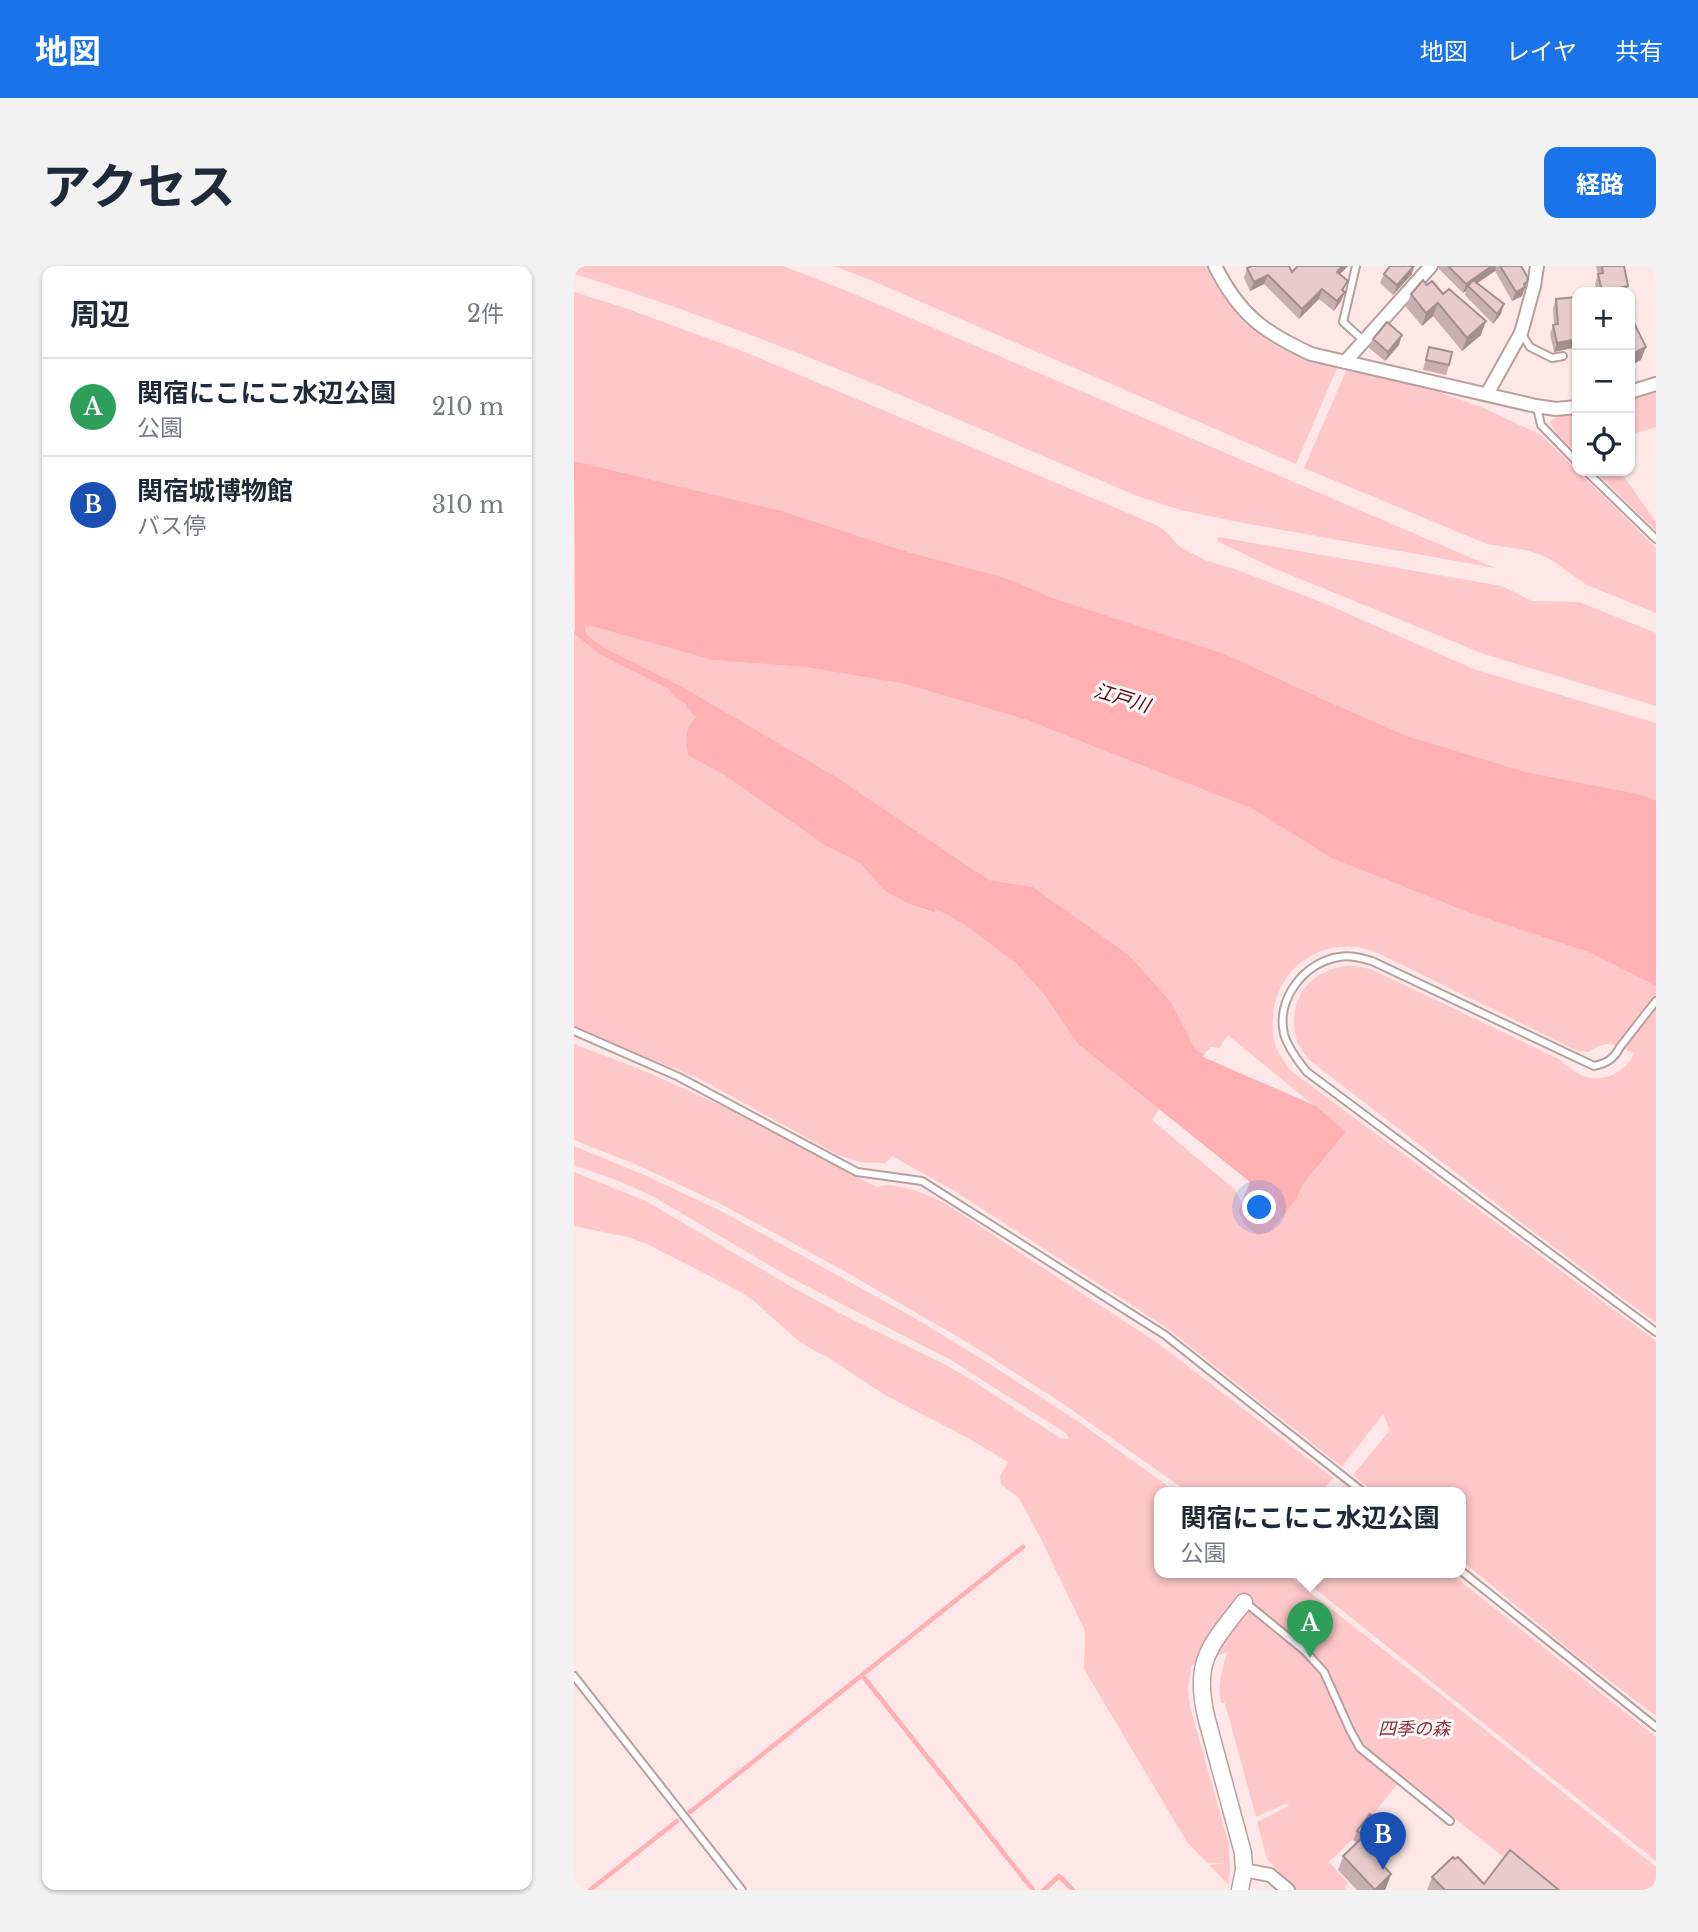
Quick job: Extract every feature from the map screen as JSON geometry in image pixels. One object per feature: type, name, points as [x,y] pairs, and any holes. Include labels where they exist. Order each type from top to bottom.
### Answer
[{"type":"street","points":[[1214,266],[1225,286],[1249,317],[1283,341],[1311,354],[1536,406],[1556,409],[1572,407]]},
{"type":"street","points":[[1345,362],[1431,266]]},
{"type":"street","points":[[1487,394],[1521,333],[1537,266]]},
{"type":"street","points":[[1635,390],[1656,384]]},
{"type":"street","points":[[1240,1890],[1244,1870],[1243,1853],[1207,1720],[1201,1686],[1208,1651],[1244,1602]]},
{"type":"street","points":[[1244,1870],[1270,1875],[1288,1890]]},
{"type":"lane","points":[[1356,266],[1343,323],[1365,341]]},
{"type":"lane","points":[[1521,333],[1530,347],[1552,358],[1563,356]]},
{"type":"lane","points":[[1536,406],[1541,425],[1572,457]]},
{"type":"lane","points":[[1591,476],[1656,539]]},
{"type":"lane","points":[[1656,1001],[1615,1056],[1607,1063],[1594,1066],[1372,961],[1353,956],[1322,961],[1306,972],[1291,991],[1284,1018],[1284,1034],[1294,1057],[1307,1072],[1656,1332]]},
{"type":"lane","points":[[574,1031],[679,1077],[857,1172],[922,1181],[1165,1335],[1357,1487]]},
{"type":"lane","points":[[1466,1574],[1656,1727]]},
{"type":"lane","points":[[1244,1602],[1305,1651],[1324,1672],[1360,1748],[1450,1821]]},
{"type":"lane","points":[[574,1676],[742,1890]]},
{"type":"green space","points":[[574,266],[783,266],[1495,568],[1233,521],[1181,510],[1137,496],[788,349],[646,297],[574,274]]},
{"type":"green space","points":[[834,266],[1206,266],[1231,305],[1258,334],[1292,354],[1337,368],[1296,464]]},
{"type":"green space","points":[[574,292],[745,352],[1154,524],[1163,529],[1180,547],[1205,560],[1326,604],[1476,670],[1656,723],[1656,800],[1639,794],[1526,772],[1407,736],[1225,654],[1053,598],[1006,578],[908,552],[782,511],[574,461]]},
{"type":"green space","points":[[1347,369],[1439,392],[1484,408],[1541,435],[1572,465],[1572,476],[1583,476],[1656,548],[1656,613],[1587,585],[1548,558],[1530,551],[1487,544],[1304,468]]},
{"type":"green space","points":[[1656,392],[1656,427],[1635,433],[1635,398]]},
{"type":"green space","points":[[1572,415],[1572,448],[1550,423],[1558,417]]},
{"type":"green space","points":[[1600,476],[1624,476],[1656,522],[1656,531]]},
{"type":"green space","points":[[1218,537],[1502,586],[1532,601],[1579,602],[1656,633],[1656,706],[1484,654],[1271,567],[1217,541]]},
{"type":"green space","points":[[591,626],[712,660],[803,667],[905,684],[1024,719],[1253,809],[1331,858],[1470,913],[1591,953],[1656,986],[1656,1323],[1309,1060],[1297,1041],[1295,1014],[1303,991],[1320,974],[1332,969],[1356,966],[1373,970],[1557,1058],[1581,1075],[1597,1078],[1612,1075],[1625,1066],[1634,1053],[1607,1044],[1589,1052],[1578,1051],[1378,953],[1357,947],[1326,949],[1300,963],[1282,986],[1276,1000],[1272,1027],[1276,1047],[1291,1071],[1656,1341],[1656,1716],[1576,1655],[1466,1564],[1466,1487],[1368,1487],[1353,1475],[1390,1430],[1383,1414],[1342,1467],[1167,1328],[953,1190],[892,1156],[886,1163],[860,1162],[838,1155],[698,1078],[574,1028],[576,629],[649,678],[667,688],[686,704],[696,717],[689,756],[724,775],[826,846],[860,863],[885,891],[925,910],[932,912],[936,909],[962,923],[1016,963],[1045,996],[1078,1044],[1159,1109],[1152,1120],[1235,1190],[1241,1201],[1238,1212],[1244,1224],[1296,1199],[1303,1184],[1346,1132],[1228,1035],[1219,1048],[1211,1047],[1204,1054],[1196,1050],[1170,1001],[1129,955],[1033,887],[989,880],[838,778],[683,687],[603,647],[586,634],[585,627]]},
{"type":"green space","points":[[574,1044],[647,1072],[724,1107],[877,1187],[903,1187],[946,1204],[1159,1344],[1333,1478],[1326,1487],[1181,1487],[1062,1403],[970,1344],[846,1272],[719,1203],[637,1165],[574,1140]]},
{"type":"green space","name":"四季の森","points":[[574,1146],[723,1212],[913,1317],[1082,1424],[1169,1487],[1154,1487],[1154,1578],[1292,1578],[1656,1867],[1656,1890],[1545,1890],[1403,1777],[1353,1839],[1329,1862],[1348,1883],[1344,1887],[1347,1890],[1296,1890],[1267,1859],[1257,1822],[1289,1806],[1287,1803],[1256,1817],[1225,1703],[1221,1703],[1220,1683],[1227,1652],[1191,1666],[1188,1690],[1190,1707],[1229,1845],[1228,1884],[1209,1865],[1227,1863],[1207,1863],[1187,1842],[1084,1669],[1085,1631],[1019,1498],[1001,1484],[1000,1476],[1008,1462],[885,1395],[808,1347],[739,1291],[647,1244],[628,1237],[574,1226],[574,1172],[646,1201],[790,1286],[967,1377],[1060,1438],[1069,1439],[1067,1434],[951,1360],[791,1278],[654,1197],[574,1165]]},
{"type":"green space","points":[[1302,1578],[1457,1578],[1656,1737],[1656,1861]]},
{"type":"water","name":"江戸川","points":[[574,461],[782,511],[908,552],[1006,578],[1053,598],[1225,654],[1407,736],[1526,772],[1639,794],[1656,800],[1656,986],[1591,953],[1470,913],[1331,858],[1253,809],[1024,719],[905,684],[804,667],[712,660],[591,626],[585,627],[586,634],[603,647],[683,687],[838,778],[989,880],[1033,887],[1129,955],[1170,1001],[1196,1050],[1204,1054],[1203,1057],[1316,1106],[1346,1132],[1303,1184],[1284,1215],[1269,1232],[1258,1235],[1244,1224],[1238,1211],[1250,1182],[1078,1044],[1045,996],[1016,963],[962,923],[936,909],[933,912],[907,903],[885,891],[860,863],[826,846],[724,775],[689,756],[686,735],[696,717],[686,704],[667,688],[599,654],[575,634]]},
{"type":"building","points":[[1289,266],[1292,272],[1298,266],[1342,266],[1337,272],[1348,281],[1342,290],[1345,292],[1337,301],[1322,289],[1302,309],[1268,275],[1254,282],[1247,268]]},
{"type":"building","points":[[1390,266],[1414,266],[1397,285],[1384,274]]},
{"type":"building","points":[[1448,266],[1492,266],[1466,284]]},
{"type":"building","points":[[1500,266],[1521,266],[1528,278],[1525,287],[1516,292]]},
{"type":"building","points":[[1602,266],[1624,266],[1628,286],[1601,287],[1598,274],[1603,273]]},
{"type":"building","points":[[1423,280],[1427,285],[1432,281],[1443,294],[1449,289],[1486,321],[1467,338],[1438,303],[1426,313],[1411,294]]},
{"type":"building","points":[[1473,280],[1504,304],[1497,314],[1468,286]]},
{"type":"building","points":[[1572,297],[1572,340],[1557,343],[1553,325],[1558,324],[1556,299]]},
{"type":"building","points":[[1387,322],[1402,335],[1388,352],[1373,339]]},
{"type":"building","points":[[1635,325],[1646,347],[1635,352]]},
{"type":"building","points":[[1429,347],[1452,352],[1449,365],[1426,360]]},
{"type":"building","points":[[1370,1814],[1380,1822],[1367,1838],[1357,1831]]},
{"type":"building","points":[[1363,1837],[1382,1858],[1379,1861],[1391,1874],[1375,1890],[1343,1856]]},
{"type":"building","points":[[1510,1850],[1559,1890],[1445,1890],[1432,1877],[1453,1857],[1458,1857],[1484,1884]]},
{"type":"waterway","points":[[690,1812],[1023,1547]]},
{"type":"waterway","points":[[862,1675],[1033,1890]]},
{"type":"waterway","points":[[590,1890],[677,1821]]},
{"type":"waterway","points":[[1044,1890],[1059,1876],[1073,1890]]},
{"type":"place","name":"関宿にこにこ水辺公園","points":[[1310,1658]]},
{"type":"place","name":"関宿城博物館","points":[[1383,1870]]}]
